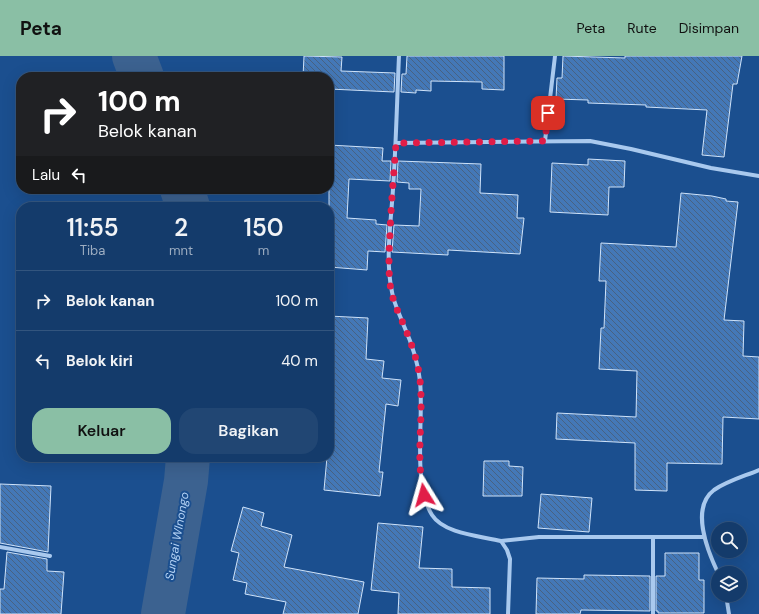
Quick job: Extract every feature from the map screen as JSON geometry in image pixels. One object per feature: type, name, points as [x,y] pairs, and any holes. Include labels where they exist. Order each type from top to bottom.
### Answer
[{"type":"street","points":[[399,56],[396,143],[390,224],[390,278],[396,306],[418,364],[421,406],[420,455],[422,486],[426,503],[432,516],[439,523],[445,526],[469,534],[501,541],[539,537],[704,537]]},
{"type":"street","points":[[545,141],[555,56]]},
{"type":"street","points":[[396,143],[590,141],[631,148],[711,168],[759,176]]},
{"type":"street","points":[[715,566],[704,537],[703,511],[708,496],[714,490],[759,470]]},
{"type":"street","points":[[653,537],[653,614]]},
{"type":"street","points":[[501,541],[507,550],[510,559],[508,614]]},
{"type":"street","points":[[0,547],[50,556]]},
{"type":"street","points":[[727,602],[729,614]]},
{"type":"building","points":[[304,56],[342,57],[341,71],[395,73],[394,92],[334,89],[334,72],[303,72]]},
{"type":"building","points":[[407,56],[504,56],[504,90],[482,89],[482,82],[431,81],[431,91],[416,90],[416,93],[401,92],[402,74],[406,74]]},
{"type":"building","points":[[563,56],[625,58],[625,56],[742,56],[737,84],[733,84],[724,157],[702,155],[707,110],[646,107],[646,105],[588,103],[588,100],[556,99],[557,78],[562,78]]},
{"type":"building","points":[[334,145],[383,148],[382,161],[391,161],[390,181],[349,179],[347,218],[376,220],[376,224],[387,225],[385,252],[368,251],[367,270],[334,267],[334,202],[329,202],[329,194],[334,194]]},
{"type":"building","points":[[588,159],[625,161],[624,187],[609,187],[608,215],[550,212],[552,163],[588,165]]},
{"type":"building","points":[[398,161],[481,164],[480,193],[518,195],[517,218],[524,218],[520,254],[448,250],[448,255],[392,252],[394,225],[419,226],[421,189],[409,189],[409,183],[397,182]]},
{"type":"building","points":[[681,193],[712,196],[726,199],[726,201],[738,202],[724,320],[744,321],[743,356],[759,357],[759,419],[723,417],[722,464],[667,463],[667,491],[635,490],[635,443],[556,439],[557,413],[636,417],[637,371],[599,369],[601,328],[604,328],[606,281],[599,281],[601,243],[676,247]]},
{"type":"building","points":[[334,316],[368,318],[366,359],[384,361],[382,378],[401,380],[398,406],[386,404],[379,472],[383,472],[380,496],[324,490],[327,462],[334,462]]},
{"type":"building","points":[[484,461],[509,461],[509,466],[523,467],[522,496],[483,496]]},
{"type":"building","points":[[0,484],[51,486],[48,552],[0,543]]},
{"type":"building","points":[[541,494],[592,498],[589,532],[538,528]]},
{"type":"building","points":[[243,507],[264,513],[261,526],[292,535],[284,567],[364,582],[358,614],[283,614],[286,602],[245,594],[247,583],[233,580],[239,553],[231,551]]},
{"type":"building","points":[[378,523],[423,527],[419,568],[452,569],[452,587],[490,588],[490,614],[398,614],[399,593],[371,590]]},
{"type":"building","points":[[7,552],[47,559],[47,571],[64,572],[61,614],[0,614],[0,589],[4,589]]},
{"type":"building","points":[[665,553],[699,553],[699,580],[704,580],[704,613],[658,613],[658,611],[656,611],[656,576],[665,576]]},
{"type":"building","points":[[584,575],[650,576],[650,611],[581,610],[580,614],[536,614],[537,578],[584,579]]},
{"type":"waterway","name":"Sungai WInongo","points":[[134,56],[140,72]]},
{"type":"waterway","name":"Sungai WInongo","points":[[184,194],[186,202]]},
{"type":"waterway","name":"Sungai WInongo","points":[[163,614],[186,481],[188,462]]},
{"type":"route","points":[[424,495],[420,455],[421,406],[418,364],[396,306],[390,278],[390,224],[396,143],[545,141],[548,113]]}]
